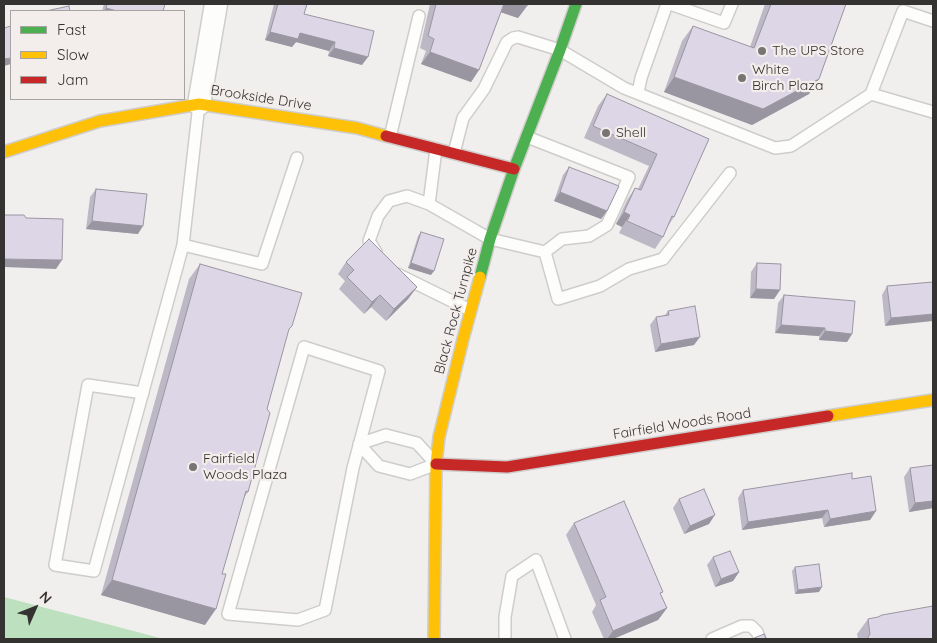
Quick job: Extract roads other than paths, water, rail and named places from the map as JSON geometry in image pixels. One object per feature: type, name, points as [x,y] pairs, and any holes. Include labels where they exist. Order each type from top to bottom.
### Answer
[{"type":"main road","name":"Black Rock Turnpike","points":[[434,639],[436,464],[439,437],[490,239],[514,169],[576,4]]},
{"type":"main road","name":"Brookside Drive","points":[[4,152],[100,121],[199,104],[358,128],[514,169]]},
{"type":"main road","name":"Fairfield Woods Road","points":[[436,464],[507,467],[933,400]]},
{"type":"street","points":[[199,104],[216,4]]},
{"type":"lane","points":[[638,94],[641,78],[669,4],[724,23],[732,4]]},
{"type":"lane","points":[[454,153],[463,118],[484,89],[502,49],[513,38],[518,37],[560,50],[624,88],[775,148],[791,146],[871,94],[903,12],[933,22]]},
{"type":"lane","points":[[390,137],[419,16]]},
{"type":"lane","points":[[871,94],[933,112]]},
{"type":"lane","points":[[143,394],[88,385],[55,565],[94,571],[143,394],[184,245],[199,104]]},
{"type":"lane","points":[[527,137],[629,177],[607,225],[590,236],[562,239],[545,252]]},
{"type":"lane","points":[[430,204],[436,149]]},
{"type":"lane","points":[[184,245],[262,264],[297,158]]},
{"type":"lane","points":[[545,252],[558,299],[600,286],[629,269],[662,259],[730,173]]},
{"type":"lane","points":[[471,311],[398,275],[385,263],[369,242],[378,216],[389,201],[407,196],[430,204],[490,239],[545,252]]},
{"type":"lane","points":[[304,347],[378,371],[360,444],[353,468],[325,610],[298,620],[228,614],[304,347]]},
{"type":"lane","points":[[386,435],[417,443],[436,464],[410,474],[379,466],[360,444],[386,435]]},
{"type":"lane","points":[[505,639],[505,617],[512,576],[536,560],[565,639]]},
{"type":"lane","points":[[712,639],[742,626],[751,626],[757,632],[760,639]]},
{"type":"place","name":"The UPS Store","points":[[762,51]]},
{"type":"place","name":"White Birch Plaza","points":[[742,78]]},
{"type":"place","name":"Shell","points":[[606,133]]},
{"type":"place","name":"Fairfield Woods Plaza","points":[[193,467]]}]
